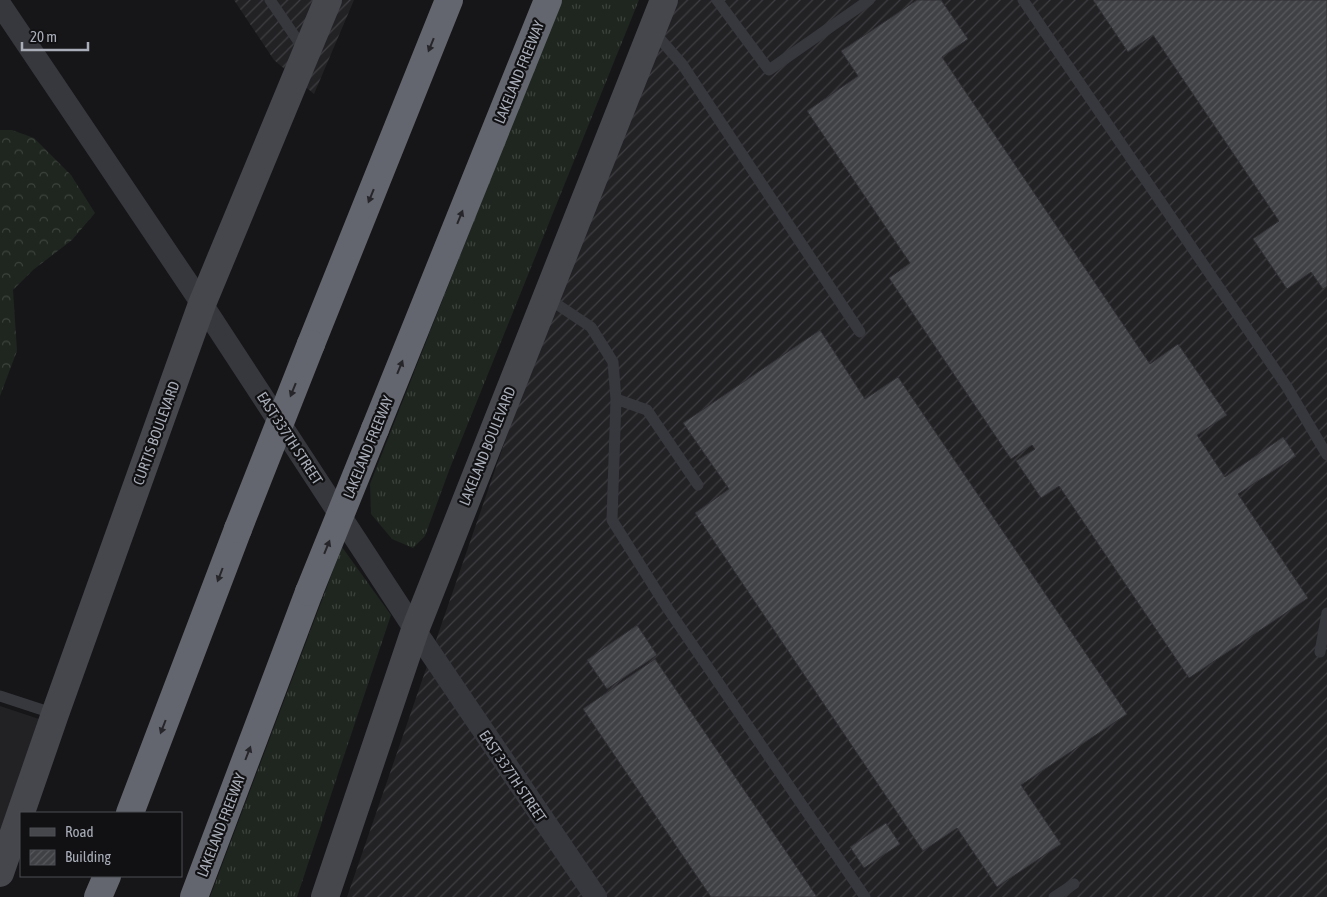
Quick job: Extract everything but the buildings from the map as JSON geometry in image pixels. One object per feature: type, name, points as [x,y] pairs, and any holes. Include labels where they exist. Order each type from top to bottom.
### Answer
[{"type":"highway","points":[[130,812],[238,529],[449,0]]},
{"type":"highway","name":"LAKELAND FREEWAY","points":[[194,897],[309,592],[548,0]]},
{"type":"highway","points":[[98,897],[106,877]]},
{"type":"street","name":"CURTIS BOULEVARD","points":[[21,812],[202,304],[328,0]]},
{"type":"street","name":"LAKELAND BOULEVARD","points":[[325,897],[415,630],[664,0]]},
{"type":"street","name":"EAST 337TH STREET","points":[[0,4],[202,304],[415,630],[596,897]]},
{"type":"street","name":"CURTIS BOULEVARD","points":[[0,873],[20,815]]},
{"type":"lane","points":[[270,0],[306,53]]},
{"type":"lane","points":[[717,0],[769,70],[869,0]]},
{"type":"lane","points":[[1024,0],[1287,387],[1327,455]]},
{"type":"lane","points":[[652,30],[682,64],[860,332]]},
{"type":"lane","points":[[546,297],[591,326],[613,362],[616,399],[612,520],[668,609],[865,897]]},
{"type":"lane","points":[[616,399],[647,410],[698,484]]},
{"type":"lane","points":[[1320,652],[1327,613]]},
{"type":"lane","points":[[0,696],[55,714]]},
{"type":"lane","points":[[1054,897],[1074,884]]},
{"type":"shaded area","points":[[234,0],[354,0],[314,94],[274,60]]},
{"type":"shaded area","points":[[678,0],[1327,0],[1327,897],[347,897],[514,415]]},
{"type":"shaded area","points":[[0,706],[42,720],[0,840]]},
{"type":"green space","points":[[561,0],[639,0],[450,468],[425,536],[413,548],[392,539],[371,514],[370,484]]},
{"type":"green space","points":[[0,130],[12,130],[34,138],[71,175],[95,213],[72,240],[33,270],[13,290],[17,351],[0,396]]},
{"type":"green space","points":[[342,547],[391,615],[297,897],[210,897]]}]
